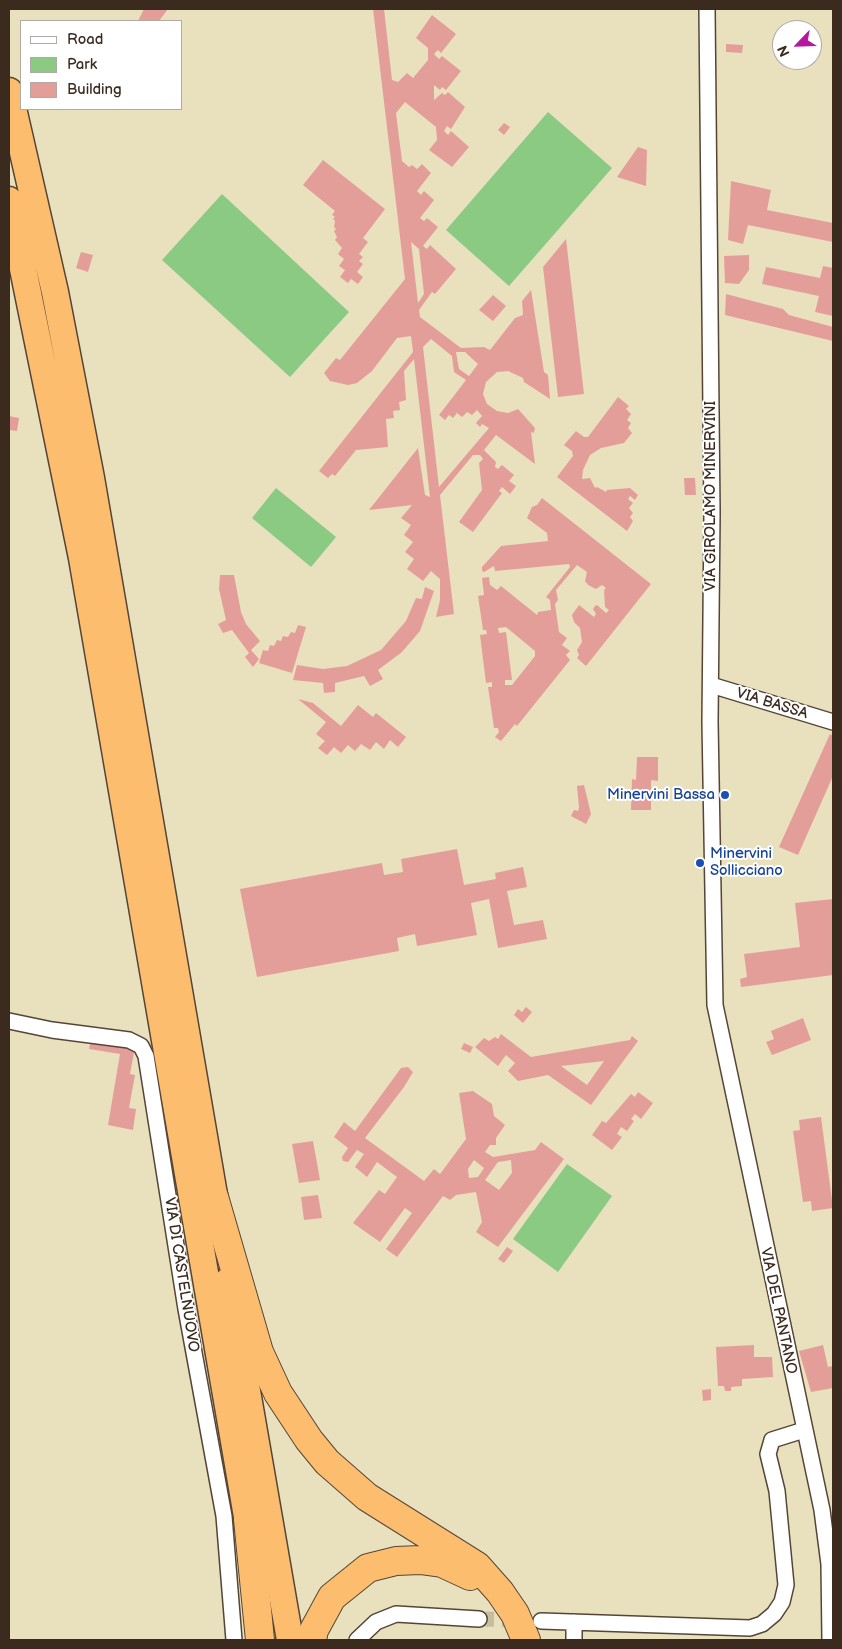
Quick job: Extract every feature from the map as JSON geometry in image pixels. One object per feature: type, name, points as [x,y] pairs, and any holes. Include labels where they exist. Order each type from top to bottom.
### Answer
[{"type":"highway","points":[[9,91],[55,292],[91,478],[290,1640]]},
{"type":"highway","points":[[9,200],[80,549],[270,1640]]},
{"type":"highway","points":[[214,1197],[259,1352],[278,1393],[309,1440],[327,1462],[366,1497],[477,1566],[500,1592],[515,1614],[534,1630]]},
{"type":"highway","points":[[248,1520],[260,1640]]},
{"type":"highway","points":[[312,1640],[314,1630],[332,1597],[355,1577],[368,1568],[396,1561],[420,1560],[442,1563],[465,1573],[488,1590],[504,1611],[519,1640]]},
{"type":"street","name":"VIA GIROLAMO MINERVINI","points":[[708,9],[712,513],[710,685],[714,984]]},
{"type":"street","name":"VIA BASSA","points":[[710,685],[832,719]]},
{"type":"street","name":"VIA DEL PANTANO","points":[[714,984],[715,1005],[822,1510],[829,1564],[830,1640]]},
{"type":"street","name":"VIA DI CASTELNUOVO","points":[[9,1021],[52,1030],[129,1040],[141,1046],[146,1056],[186,1309],[224,1516],[234,1640]]},
{"type":"street","points":[[534,1630],[574,1622],[750,1628],[762,1624],[774,1614],[782,1602],[786,1585],[777,1490],[768,1454],[772,1440],[804,1430]]},
{"type":"street","points":[[357,1640],[376,1622],[396,1614],[479,1619]]},
{"type":"street","points":[[574,1622],[574,1640]]},
{"type":"green space","points":[[548,112],[612,168],[509,286],[446,230]]},
{"type":"green space","points":[[222,194],[349,312],[290,377],[162,260]]},
{"type":"green space","points":[[276,488],[336,537],[311,567],[252,518]]},
{"type":"green space","points":[[567,1164],[612,1196],[558,1272],[513,1239]]},
{"type":"building","points":[[144,9],[168,9],[160,20],[138,20]]},
{"type":"building","points":[[373,9],[384,9],[392,80],[398,82],[407,73],[413,78],[428,60],[428,48],[416,38],[432,15],[456,34],[441,53],[438,50],[434,54],[439,59],[442,56],[461,71],[446,90],[442,87],[440,90],[434,85],[434,100],[442,93],[445,95],[448,92],[465,107],[451,129],[447,126],[444,131],[448,135],[451,131],[469,147],[452,167],[429,150],[437,140],[436,127],[405,102],[396,113],[402,161],[409,167],[412,165],[417,169],[422,164],[431,173],[417,191],[421,195],[424,191],[434,200],[420,218],[424,221],[427,218],[438,227],[423,246],[427,249],[430,245],[456,269],[435,294],[432,292],[419,310],[420,317],[461,348],[484,347],[490,350],[515,318],[523,315],[522,301],[531,290],[544,372],[548,375],[550,399],[524,382],[523,378],[508,371],[497,372],[486,382],[483,394],[487,404],[497,411],[508,413],[518,409],[535,428],[534,433],[531,432],[535,464],[496,435],[484,450],[496,462],[495,467],[498,469],[502,465],[514,475],[509,481],[516,486],[510,494],[502,487],[499,491],[502,493],[473,532],[459,522],[482,490],[479,463],[483,459],[480,455],[473,455],[440,495],[454,614],[436,617],[440,600],[440,579],[431,571],[423,581],[407,569],[414,559],[405,552],[413,542],[404,535],[411,525],[401,518],[412,505],[369,510],[418,448],[425,495],[430,497],[414,359],[404,371],[406,400],[399,402],[400,410],[393,411],[394,418],[386,419],[388,447],[356,450],[335,476],[332,474],[328,478],[319,471],[413,352],[411,336],[397,338],[372,371],[357,383],[348,385],[330,381],[324,373],[336,358],[340,360],[405,279]],"holes":[[[411,242],[419,249],[424,294],[418,303]],[[431,339],[452,356],[454,372],[466,380],[439,415],[445,420],[449,415],[453,418],[457,413],[462,417],[467,412],[472,415],[477,410],[482,416],[476,423],[480,427],[482,424],[489,428],[439,487],[423,347]],[[456,352],[465,352],[478,364],[469,376],[459,369]]]},
{"type":"building","points":[[726,44],[743,45],[742,53],[726,52]]},
{"type":"building","points":[[504,123],[510,127],[504,135],[498,130]]},
{"type":"building","points":[[638,147],[647,150],[646,186],[617,177]]},
{"type":"building","points":[[323,160],[385,209],[363,238],[368,242],[359,254],[363,257],[359,261],[363,264],[357,272],[363,277],[358,284],[351,279],[348,283],[340,277],[345,270],[339,266],[344,259],[338,254],[342,248],[335,240],[337,237],[334,231],[336,229],[333,219],[335,217],[332,215],[335,211],[303,185]]},
{"type":"building","points":[[731,181],[771,190],[767,210],[833,223],[833,242],[748,225],[743,244],[728,240]]},
{"type":"building","points":[[566,239],[584,394],[558,397],[543,267]]},
{"type":"building","points":[[81,252],[93,255],[88,272],[76,268]]},
{"type":"building","points":[[749,255],[749,270],[739,284],[725,283],[724,256]]},
{"type":"building","points":[[823,266],[833,268],[833,316],[815,312],[819,296],[762,284],[766,267],[820,278]]},
{"type":"building","points":[[726,294],[783,309],[789,315],[833,327],[833,341],[725,315]]},
{"type":"building","points":[[493,295],[506,306],[493,321],[479,310]]},
{"type":"building","points":[[618,397],[629,406],[626,409],[631,414],[627,420],[631,423],[628,428],[632,433],[624,443],[601,448],[590,455],[583,470],[582,479],[590,478],[595,488],[597,487],[606,492],[607,490],[630,488],[638,495],[635,500],[630,496],[628,499],[633,503],[629,508],[633,513],[630,517],[633,521],[627,531],[557,477],[573,456],[572,451],[564,445],[576,431],[584,437],[588,437]]},
{"type":"building","points":[[9,416],[19,418],[17,431],[9,430]]},
{"type":"building","points":[[684,478],[695,478],[696,495],[685,495]]},
{"type":"building","points":[[542,498],[651,584],[586,666],[577,658],[579,655],[577,650],[582,642],[580,628],[574,622],[572,615],[579,605],[594,617],[596,614],[593,609],[597,605],[606,613],[609,610],[605,607],[604,590],[606,588],[602,585],[596,589],[588,585],[585,581],[587,572],[577,565],[556,590],[558,600],[555,604],[559,632],[567,638],[562,645],[570,651],[566,655],[570,660],[517,726],[515,724],[501,741],[495,737],[499,732],[498,728],[494,728],[488,687],[492,687],[492,682],[486,683],[480,635],[487,634],[486,630],[483,630],[478,596],[484,595],[482,578],[489,577],[490,585],[497,590],[501,586],[537,615],[538,612],[551,610],[550,600],[546,597],[570,567],[569,564],[495,571],[494,566],[484,572],[482,567],[501,546],[548,541],[547,533],[527,518],[532,507],[537,505]],"holes":[[[506,627],[535,651],[535,656],[512,685],[505,685],[505,680],[512,680],[506,632],[499,633],[498,628]]]},
{"type":"building","points":[[220,575],[234,575],[241,612],[246,624],[260,641],[251,650],[259,659],[253,667],[245,657],[249,653],[232,630],[223,633],[218,624],[226,620],[219,589]]},
{"type":"building","points":[[425,587],[434,591],[420,631],[402,652],[378,670],[383,679],[370,686],[364,676],[335,683],[335,692],[324,693],[323,683],[293,680],[297,665],[323,669],[347,666],[381,650],[406,621],[416,598],[422,599]]},
{"type":"building","points":[[298,625],[306,627],[292,673],[259,663],[263,650],[268,651],[270,645],[274,646],[277,640],[281,641],[283,636],[288,637],[291,632],[295,633]]},
{"type":"building","points":[[298,699],[313,703],[341,726],[358,705],[373,717],[376,713],[406,737],[398,747],[390,740],[384,749],[376,742],[370,750],[361,744],[355,751],[348,745],[341,753],[334,747],[327,755],[318,748],[325,741],[316,734],[326,722]]},
{"type":"building","points":[[830,734],[833,736],[833,776],[798,855],[779,847]]},
{"type":"building","points":[[637,757],[658,757],[658,781],[651,780],[651,810],[631,810],[632,779],[636,780]]},
{"type":"building","points":[[584,785],[591,814],[586,824],[571,816],[574,810],[578,811],[579,807],[577,786]]},
{"type":"building","points":[[457,849],[464,885],[496,879],[495,873],[523,867],[527,887],[507,891],[514,925],[543,920],[547,939],[498,948],[489,899],[471,903],[477,935],[417,946],[415,934],[397,938],[399,951],[257,977],[240,889],[382,863],[384,875],[403,872],[401,859]]},
{"type":"building","points":[[833,899],[833,975],[741,987],[740,979],[747,977],[744,954],[800,947],[795,903]]},
{"type":"building","points":[[526,1007],[532,1012],[523,1023],[514,1015],[518,1009],[522,1012]]},
{"type":"building","points":[[803,1018],[811,1040],[772,1055],[766,1042],[774,1039],[771,1031]]},
{"type":"building","points":[[501,1034],[531,1057],[630,1040],[632,1036],[638,1041],[591,1105],[548,1075],[518,1081],[508,1071],[515,1063],[506,1055],[498,1066],[475,1047],[484,1038],[489,1041],[495,1037],[498,1039]],"holes":[[[604,1061],[587,1085],[561,1066]]]},
{"type":"building","points":[[91,1039],[135,1047],[130,1074],[135,1075],[129,1108],[136,1109],[133,1130],[108,1125],[120,1054],[89,1049]]},
{"type":"building","points":[[464,1043],[473,1047],[470,1053],[461,1049]]},
{"type":"building","points":[[408,1067],[413,1072],[404,1087],[365,1138],[424,1181],[434,1169],[440,1174],[466,1139],[459,1093],[473,1091],[492,1104],[494,1116],[505,1125],[496,1138],[496,1145],[490,1145],[485,1152],[493,1157],[535,1150],[541,1142],[564,1159],[498,1247],[476,1232],[482,1222],[476,1192],[456,1195],[450,1200],[443,1196],[397,1257],[386,1249],[412,1213],[405,1208],[380,1242],[353,1223],[379,1190],[385,1194],[397,1177],[377,1162],[367,1177],[355,1167],[364,1154],[357,1150],[348,1162],[343,1161],[342,1157],[348,1148],[334,1137],[344,1122],[355,1131],[401,1068]],"holes":[[[474,1160],[484,1168],[478,1177],[469,1178],[468,1169]],[[511,1160],[512,1173],[499,1190],[485,1180],[498,1162]]]},
{"type":"building","points":[[638,1092],[653,1103],[641,1119],[635,1114],[631,1119],[634,1121],[627,1131],[621,1127],[617,1134],[622,1137],[612,1150],[592,1135],[602,1121],[606,1123],[631,1094],[635,1097]]},
{"type":"building","points":[[821,1117],[833,1208],[812,1211],[811,1201],[803,1202],[793,1131],[800,1130],[799,1120]]},
{"type":"building","points":[[313,1141],[320,1180],[299,1183],[292,1144]]},
{"type":"building","points":[[318,1195],[322,1218],[304,1220],[301,1197]]},
{"type":"building","points":[[507,1247],[513,1251],[504,1263],[498,1259]]},
{"type":"building","points":[[754,1345],[754,1357],[772,1357],[773,1377],[742,1379],[742,1386],[731,1387],[731,1391],[725,1391],[724,1386],[718,1386],[716,1347]]},
{"type":"building","points":[[823,1345],[828,1367],[833,1366],[833,1388],[811,1392],[799,1351]]},
{"type":"building","points":[[711,1389],[711,1400],[703,1401],[702,1390]]},
{"type":"tunnel","points":[[479,1619],[522,1620]]},
{"type":"place","name":"Minervini Bassa","points":[[725,795]]},
{"type":"place","name":"Minervini Sollicciano","points":[[700,863]]}]
